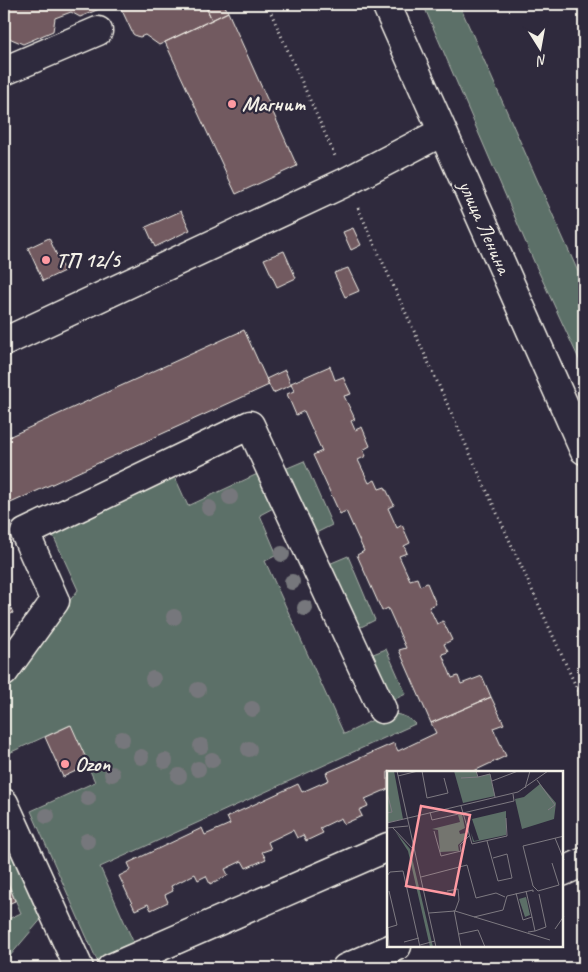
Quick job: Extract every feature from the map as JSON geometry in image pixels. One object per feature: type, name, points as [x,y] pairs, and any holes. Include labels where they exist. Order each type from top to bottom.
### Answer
[{"type":"main road","name":"улица Ленина","points":[[386,4],[583,445]]},
{"type":"main road","points":[[4,71],[98,31]]},
{"type":"main road","points":[[4,342],[346,182],[442,132]]},
{"type":"main road","points":[[4,672],[56,602],[24,534],[250,425],[382,709]]},
{"type":"main road","points":[[4,803],[79,968]]},
{"type":"main road","points":[[111,968],[387,848]]},
{"type":"main road","points":[[563,872],[584,862]]},
{"type":"main road","points":[[346,968],[395,947]]},
{"type":"path","points":[[267,4],[584,704]]},
{"type":"green space","points":[[423,4],[459,4],[584,285],[584,370],[535,264]]},
{"type":"green space","points":[[304,461],[332,525],[314,534],[285,469]]},
{"type":"green space","points":[[264,471],[279,505],[260,515],[277,555],[265,561],[344,734],[380,717],[389,715],[407,717],[415,724],[100,867],[136,948],[99,965],[31,811],[95,782],[70,725],[7,754],[4,748],[4,687],[78,590],[52,533],[174,475],[188,506]]},
{"type":"green space","points":[[348,556],[375,620],[357,629],[329,564]]},
{"type":"green space","points":[[386,649],[406,694],[388,702],[368,656]]},
{"type":"green space","points":[[4,826],[43,917],[4,963],[4,921],[21,913],[4,874]]},
{"type":"building","points":[[4,4],[105,4],[104,7],[80,17],[71,12],[55,18],[53,31],[23,44],[9,38],[4,26]]},
{"type":"building","points":[[119,4],[212,4],[206,7],[212,20],[159,45],[145,35],[140,37],[133,34]]},
{"type":"building","points":[[212,4],[224,4],[228,12],[212,20],[206,7]]},
{"type":"building","name":"Магнит","points":[[228,12],[297,166],[236,194],[165,42]]},
{"type":"building","points":[[181,211],[190,230],[155,247],[146,227]]},
{"type":"building","points":[[353,228],[361,245],[351,250],[343,232]]},
{"type":"building","name":"ТП 12/5","points":[[49,238],[64,271],[43,281],[28,248]]},
{"type":"building","points":[[284,251],[296,278],[277,287],[264,259]]},
{"type":"building","points":[[348,268],[359,291],[345,297],[334,273]]},
{"type":"building","points":[[244,330],[269,385],[4,506],[4,439]]},
{"type":"building","points":[[330,366],[335,380],[343,377],[351,394],[344,396],[355,419],[351,421],[355,430],[362,427],[370,446],[363,450],[366,456],[358,460],[369,483],[375,480],[379,489],[385,487],[394,505],[388,508],[397,528],[402,525],[410,543],[404,546],[407,553],[399,556],[410,580],[417,578],[420,586],[427,583],[436,604],[429,607],[437,624],[443,621],[452,640],[444,644],[448,652],[442,654],[452,678],[458,676],[461,684],[482,676],[491,697],[431,723],[399,650],[406,648],[388,608],[382,611],[357,555],[364,551],[346,511],[340,514],[313,455],[322,451],[304,411],[296,415],[287,394],[294,391],[291,383]]},
{"type":"building","points":[[285,370],[291,385],[273,393],[266,379]]},
{"type":"building","points":[[4,592],[13,613],[4,617]]},
{"type":"building","points":[[491,697],[504,724],[493,728],[506,756],[474,771],[387,771],[387,789],[365,799],[368,806],[359,810],[362,816],[344,824],[341,818],[320,828],[323,833],[306,841],[303,835],[297,838],[293,830],[268,842],[271,849],[262,852],[266,859],[246,868],[242,861],[225,869],[228,875],[210,884],[206,876],[198,880],[195,874],[171,886],[173,891],[165,895],[168,902],[151,910],[148,904],[135,910],[119,876],[131,870],[128,863],[202,828],[205,835],[230,824],[227,817],[298,784],[302,792],[329,780],[326,773],[394,743],[398,751],[436,733],[431,723]]},
{"type":"building","points":[[71,725],[89,765],[63,777],[45,737]]},
{"type":"building","points":[[4,874],[15,901],[4,906]]},
{"type":"place","name":"Магнит","points":[[232,104]]},
{"type":"place","name":"ТП 12/5","points":[[46,260]]},
{"type":"place","name":"Ozon","points":[[65,764]]}]
